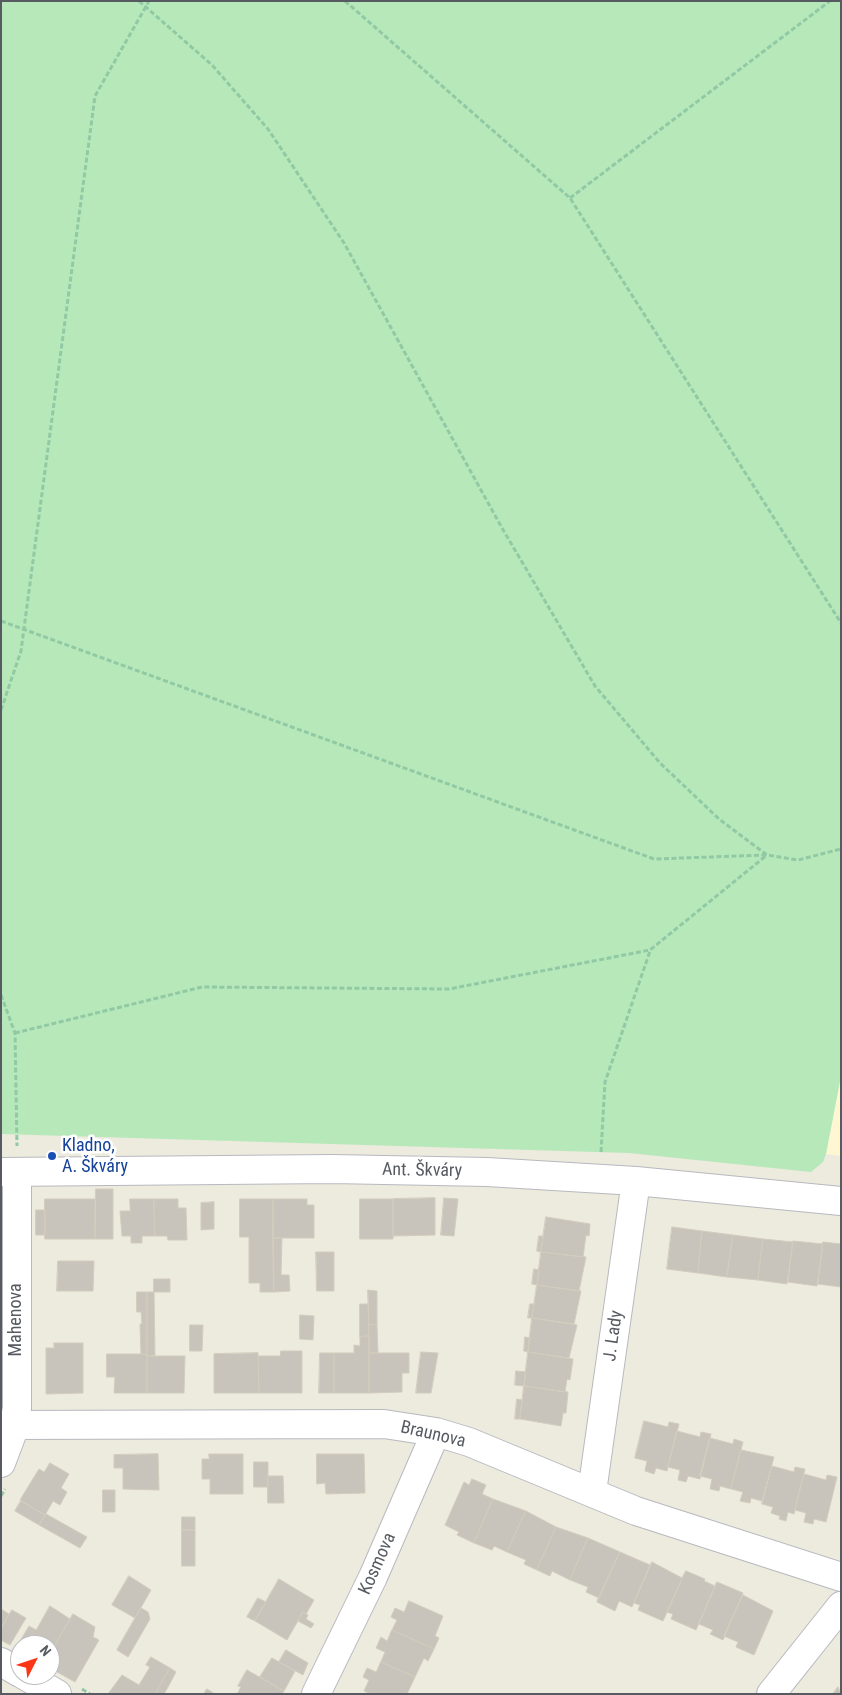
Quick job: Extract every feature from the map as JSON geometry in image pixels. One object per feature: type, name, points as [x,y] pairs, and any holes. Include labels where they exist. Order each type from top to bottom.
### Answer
[{"type":"street","name":"Ant. Škváry","points":[[9,1173],[332,1169],[487,1172],[599,1178],[841,1200]]},
{"type":"street","name":"Mahenova","points":[[1,1463],[8,1425],[17,1408],[9,1173]]},
{"type":"street","name":"J. Lady","points":[[592,1492],[636,1181]]},
{"type":"street","name":"Braunova","points":[[8,1425],[384,1424],[436,1432],[495,1452],[636,1511],[841,1577]]},
{"type":"street","name":"Kosmova","points":[[316,1694],[372,1577],[436,1432]]},
{"type":"street","points":[[771,1694],[841,1606]]},
{"type":"street","points":[[41,1685],[57,1694]]},
{"type":"path","points":[[138,1],[212,64],[268,129],[344,243],[502,528],[596,686],[660,763],[719,820],[768,855]]},
{"type":"path","points":[[1,710],[21,651],[95,96],[148,1]]},
{"type":"path","points":[[345,1],[570,198],[841,623]]},
{"type":"path","points":[[570,198],[830,1]]},
{"type":"path","points":[[1,621],[654,859],[768,855],[798,860],[841,849]]},
{"type":"path","points":[[14,1033],[202,987],[450,989],[650,950],[768,855]]},
{"type":"path","points":[[599,1178],[605,1082],[650,950]]},
{"type":"path","points":[[1,995],[14,1033],[9,1173]]},
{"type":"shaded area","points":[[841,1076],[841,1156],[826,1154]]},
{"type":"green space","points":[[1,1],[841,1],[841,1076],[826,1154],[823,1162],[811,1172],[629,1153],[1,1134]]},
{"type":"building","points":[[96,1189],[113,1189],[113,1239],[95,1239]]},
{"type":"building","points":[[435,1198],[435,1235],[393,1236],[393,1199]]},
{"type":"building","points":[[444,1198],[458,1199],[454,1236],[441,1235]]},
{"type":"building","points":[[45,1199],[95,1199],[95,1239],[45,1239]]},
{"type":"building","points":[[130,1199],[154,1199],[155,1236],[142,1236],[142,1243],[131,1243],[131,1236],[122,1236],[120,1211],[130,1211]]},
{"type":"building","points":[[154,1199],[178,1199],[178,1208],[186,1208],[187,1240],[168,1240],[167,1236],[155,1236]]},
{"type":"building","points":[[240,1199],[273,1199],[274,1292],[260,1292],[260,1283],[249,1283],[249,1237],[240,1237]]},
{"type":"building","points":[[273,1199],[307,1199],[307,1205],[314,1205],[314,1238],[273,1238]]},
{"type":"building","points":[[360,1199],[393,1199],[393,1239],[360,1239]]},
{"type":"building","points":[[214,1202],[214,1229],[201,1230],[201,1203]]},
{"type":"building","points":[[36,1210],[45,1210],[45,1235],[36,1235]]},
{"type":"building","points":[[546,1217],[590,1224],[589,1236],[586,1235],[583,1257],[541,1252]]},
{"type":"building","points":[[672,1227],[702,1231],[698,1273],[667,1269]]},
{"type":"building","points":[[702,1231],[733,1235],[727,1277],[698,1273]]},
{"type":"building","points":[[733,1235],[763,1239],[758,1280],[727,1277]]},
{"type":"building","points":[[539,1236],[543,1236],[541,1252],[537,1251]]},
{"type":"building","points":[[273,1238],[282,1238],[281,1275],[289,1275],[290,1291],[274,1292]]},
{"type":"building","points":[[763,1239],[793,1242],[787,1284],[758,1280]]},
{"type":"building","points":[[793,1241],[823,1244],[817,1286],[788,1282]]},
{"type":"building","points":[[823,1242],[841,1244],[841,1287],[818,1284]]},
{"type":"building","points":[[316,1252],[334,1252],[334,1291],[317,1291]]},
{"type":"building","points":[[541,1252],[586,1257],[579,1291],[537,1285]]},
{"type":"building","points":[[58,1261],[94,1261],[93,1291],[57,1291]]},
{"type":"building","points":[[534,1269],[539,1270],[537,1285],[532,1284]]},
{"type":"building","points":[[154,1279],[170,1279],[170,1292],[154,1292]]},
{"type":"building","points":[[537,1285],[581,1291],[574,1324],[532,1318]]},
{"type":"building","points":[[368,1290],[377,1291],[377,1325],[369,1324]]},
{"type":"building","points":[[137,1292],[147,1292],[147,1354],[141,1354],[140,1324],[142,1324],[141,1312],[137,1312]]},
{"type":"building","points":[[147,1292],[154,1292],[155,1356],[147,1356]]},
{"type":"building","points":[[360,1304],[368,1304],[369,1336],[360,1337]]},
{"type":"building","points":[[530,1304],[534,1304],[532,1318],[528,1318]]},
{"type":"building","points":[[300,1315],[314,1316],[313,1340],[300,1339]]},
{"type":"building","points":[[532,1318],[577,1325],[569,1358],[528,1352]]},
{"type":"building","points":[[369,1324],[377,1325],[378,1353],[369,1353]]},
{"type":"building","points":[[190,1325],[203,1325],[202,1351],[190,1351]]},
{"type":"building","points":[[369,1336],[369,1393],[334,1393],[334,1353],[354,1353],[354,1345],[360,1346],[360,1337]]},
{"type":"building","points":[[525,1337],[530,1338],[528,1352],[524,1351]]},
{"type":"building","points":[[54,1343],[83,1343],[83,1393],[46,1394],[46,1348],[54,1348]]},
{"type":"building","points":[[281,1351],[302,1351],[302,1393],[259,1393],[258,1356],[280,1356]]},
{"type":"building","points":[[421,1352],[438,1353],[431,1393],[416,1393]]},
{"type":"building","points":[[528,1352],[573,1359],[570,1380],[567,1379],[565,1392],[524,1386]]},
{"type":"building","points":[[258,1353],[259,1393],[214,1393],[214,1354]]},
{"type":"building","points":[[320,1353],[334,1353],[334,1393],[319,1393]]},
{"type":"building","points":[[369,1353],[409,1353],[409,1373],[402,1373],[402,1392],[369,1393]]},
{"type":"building","points":[[107,1354],[147,1354],[147,1393],[114,1393],[115,1377],[107,1377]]},
{"type":"building","points":[[147,1356],[185,1356],[184,1393],[147,1393]]},
{"type":"building","points":[[516,1371],[526,1372],[524,1386],[515,1385]]},
{"type":"building","points":[[524,1386],[568,1392],[566,1413],[563,1413],[561,1426],[520,1419]]},
{"type":"building","points":[[517,1399],[522,1400],[520,1419],[515,1419]]},
{"type":"building","points":[[644,1421],[668,1427],[669,1422],[679,1424],[667,1471],[656,1468],[654,1474],[645,1471],[647,1461],[635,1458]]},
{"type":"building","points":[[677,1431],[700,1437],[701,1432],[711,1434],[700,1479],[688,1476],[686,1482],[678,1480],[680,1470],[668,1467]]},
{"type":"building","points":[[710,1438],[733,1444],[734,1439],[743,1442],[731,1489],[720,1486],[719,1491],[710,1489],[712,1479],[700,1476]]},
{"type":"building","points":[[741,1450],[774,1457],[762,1501],[751,1498],[750,1503],[740,1501],[743,1492],[731,1489]]},
{"type":"building","points":[[158,1454],[159,1490],[123,1489],[123,1468],[114,1468],[114,1455]]},
{"type":"building","points":[[209,1454],[243,1454],[243,1494],[210,1494],[210,1479],[202,1479],[202,1459],[209,1459]]},
{"type":"building","points":[[317,1454],[364,1454],[365,1493],[326,1494],[325,1483],[317,1484]]},
{"type":"building","points":[[254,1462],[268,1462],[268,1487],[254,1487]]},
{"type":"building","points":[[50,1463],[69,1474],[61,1488],[67,1492],[60,1505],[53,1501],[45,1515],[20,1500],[39,1469],[44,1472]]},
{"type":"building","points":[[772,1466],[794,1472],[795,1467],[805,1469],[794,1514],[788,1512],[786,1521],[779,1519],[780,1516],[771,1513],[773,1507],[762,1504]]},
{"type":"building","points":[[804,1474],[826,1480],[827,1475],[837,1477],[826,1522],[814,1519],[813,1524],[804,1522],[806,1513],[795,1510]]},
{"type":"building","points":[[268,1476],[283,1476],[284,1503],[268,1503]]},
{"type":"building","points":[[472,1479],[486,1485],[482,1494],[493,1499],[474,1543],[457,1535],[459,1532],[445,1525],[464,1482],[469,1485]]},
{"type":"building","points":[[103,1490],[115,1490],[115,1512],[103,1512]]},
{"type":"building","points":[[493,1499],[526,1511],[507,1552],[494,1546],[492,1550],[474,1543]]},
{"type":"building","points":[[21,1501],[45,1515],[39,1525],[15,1511]]},
{"type":"building","points":[[526,1511],[556,1527],[537,1570],[524,1564],[526,1560],[507,1552]]},
{"type":"building","points":[[46,1514],[87,1537],[80,1548],[39,1525]]},
{"type":"building","points":[[182,1517],[195,1517],[195,1530],[182,1530]]},
{"type":"building","points":[[556,1527],[588,1538],[570,1580],[552,1571],[550,1576],[537,1570]]},
{"type":"building","points":[[182,1530],[195,1530],[195,1566],[182,1566]]},
{"type":"building","points":[[588,1538],[620,1552],[599,1598],[586,1592],[588,1587],[570,1580]]},
{"type":"building","points":[[620,1552],[650,1565],[632,1607],[619,1601],[615,1611],[597,1602]]},
{"type":"building","points":[[652,1562],[682,1578],[686,1571],[663,1621],[638,1610],[640,1605],[634,1603]]},
{"type":"building","points":[[686,1571],[705,1579],[704,1581],[715,1586],[696,1630],[671,1619],[673,1614],[667,1612]]},
{"type":"building","points":[[129,1576],[151,1590],[135,1618],[112,1605]]},
{"type":"building","points":[[279,1579],[314,1600],[306,1614],[303,1612],[287,1640],[255,1621]]},
{"type":"building","points":[[717,1582],[743,1593],[723,1640],[710,1634],[713,1630],[699,1624]]},
{"type":"building","points":[[743,1595],[773,1611],[754,1655],[736,1647],[738,1642],[724,1636]]},
{"type":"building","points":[[258,1598],[266,1602],[255,1621],[247,1617]]},
{"type":"building","points":[[409,1601],[443,1616],[435,1636],[439,1638],[434,1649],[392,1630],[397,1620],[391,1617],[395,1608],[404,1612]]},
{"type":"building","points":[[50,1606],[70,1619],[60,1636],[24,1635],[29,1626],[36,1630]]},
{"type":"building","points":[[141,1608],[148,1612],[150,1619],[128,1657],[117,1650]]},
{"type":"building","points":[[1,1609],[9,1614],[1,1628]]},
{"type":"building","points":[[12,1610],[26,1618],[16,1635],[10,1635],[10,1645],[1,1640],[1,1628]]},
{"type":"building","points":[[303,1612],[308,1615],[306,1619],[314,1624],[311,1628],[298,1621]]},
{"type":"building","points":[[73,1614],[95,1627],[93,1637],[99,1640],[75,1682],[60,1674],[60,1637]]},
{"type":"building","points":[[392,1630],[434,1649],[428,1661],[424,1658],[415,1677],[381,1662],[385,1652],[376,1648],[381,1637],[387,1641]]},
{"type":"building","points":[[286,1650],[308,1663],[303,1675],[279,1662]]},
{"type":"building","points":[[151,1657],[170,1668],[155,1694],[108,1694],[122,1675],[139,1685],[150,1667],[146,1665]]},
{"type":"building","points":[[272,1658],[295,1671],[284,1691],[260,1677]]},
{"type":"building","points":[[381,1662],[415,1677],[407,1694],[371,1694],[364,1691],[369,1680],[363,1677],[367,1668],[376,1672]]},
{"type":"building","points":[[170,1668],[176,1672],[164,1694],[155,1694]]},
{"type":"building","points":[[247,1670],[284,1691],[282,1694],[237,1694],[241,1687],[238,1686]]},
{"type":"building","points":[[838,1687],[841,1694],[833,1694]]},
{"type":"building","points":[[207,1689],[215,1694],[204,1694]]},
{"type":"place","name":"Kladno, A. Škváry","points":[[52,1156]]}]
